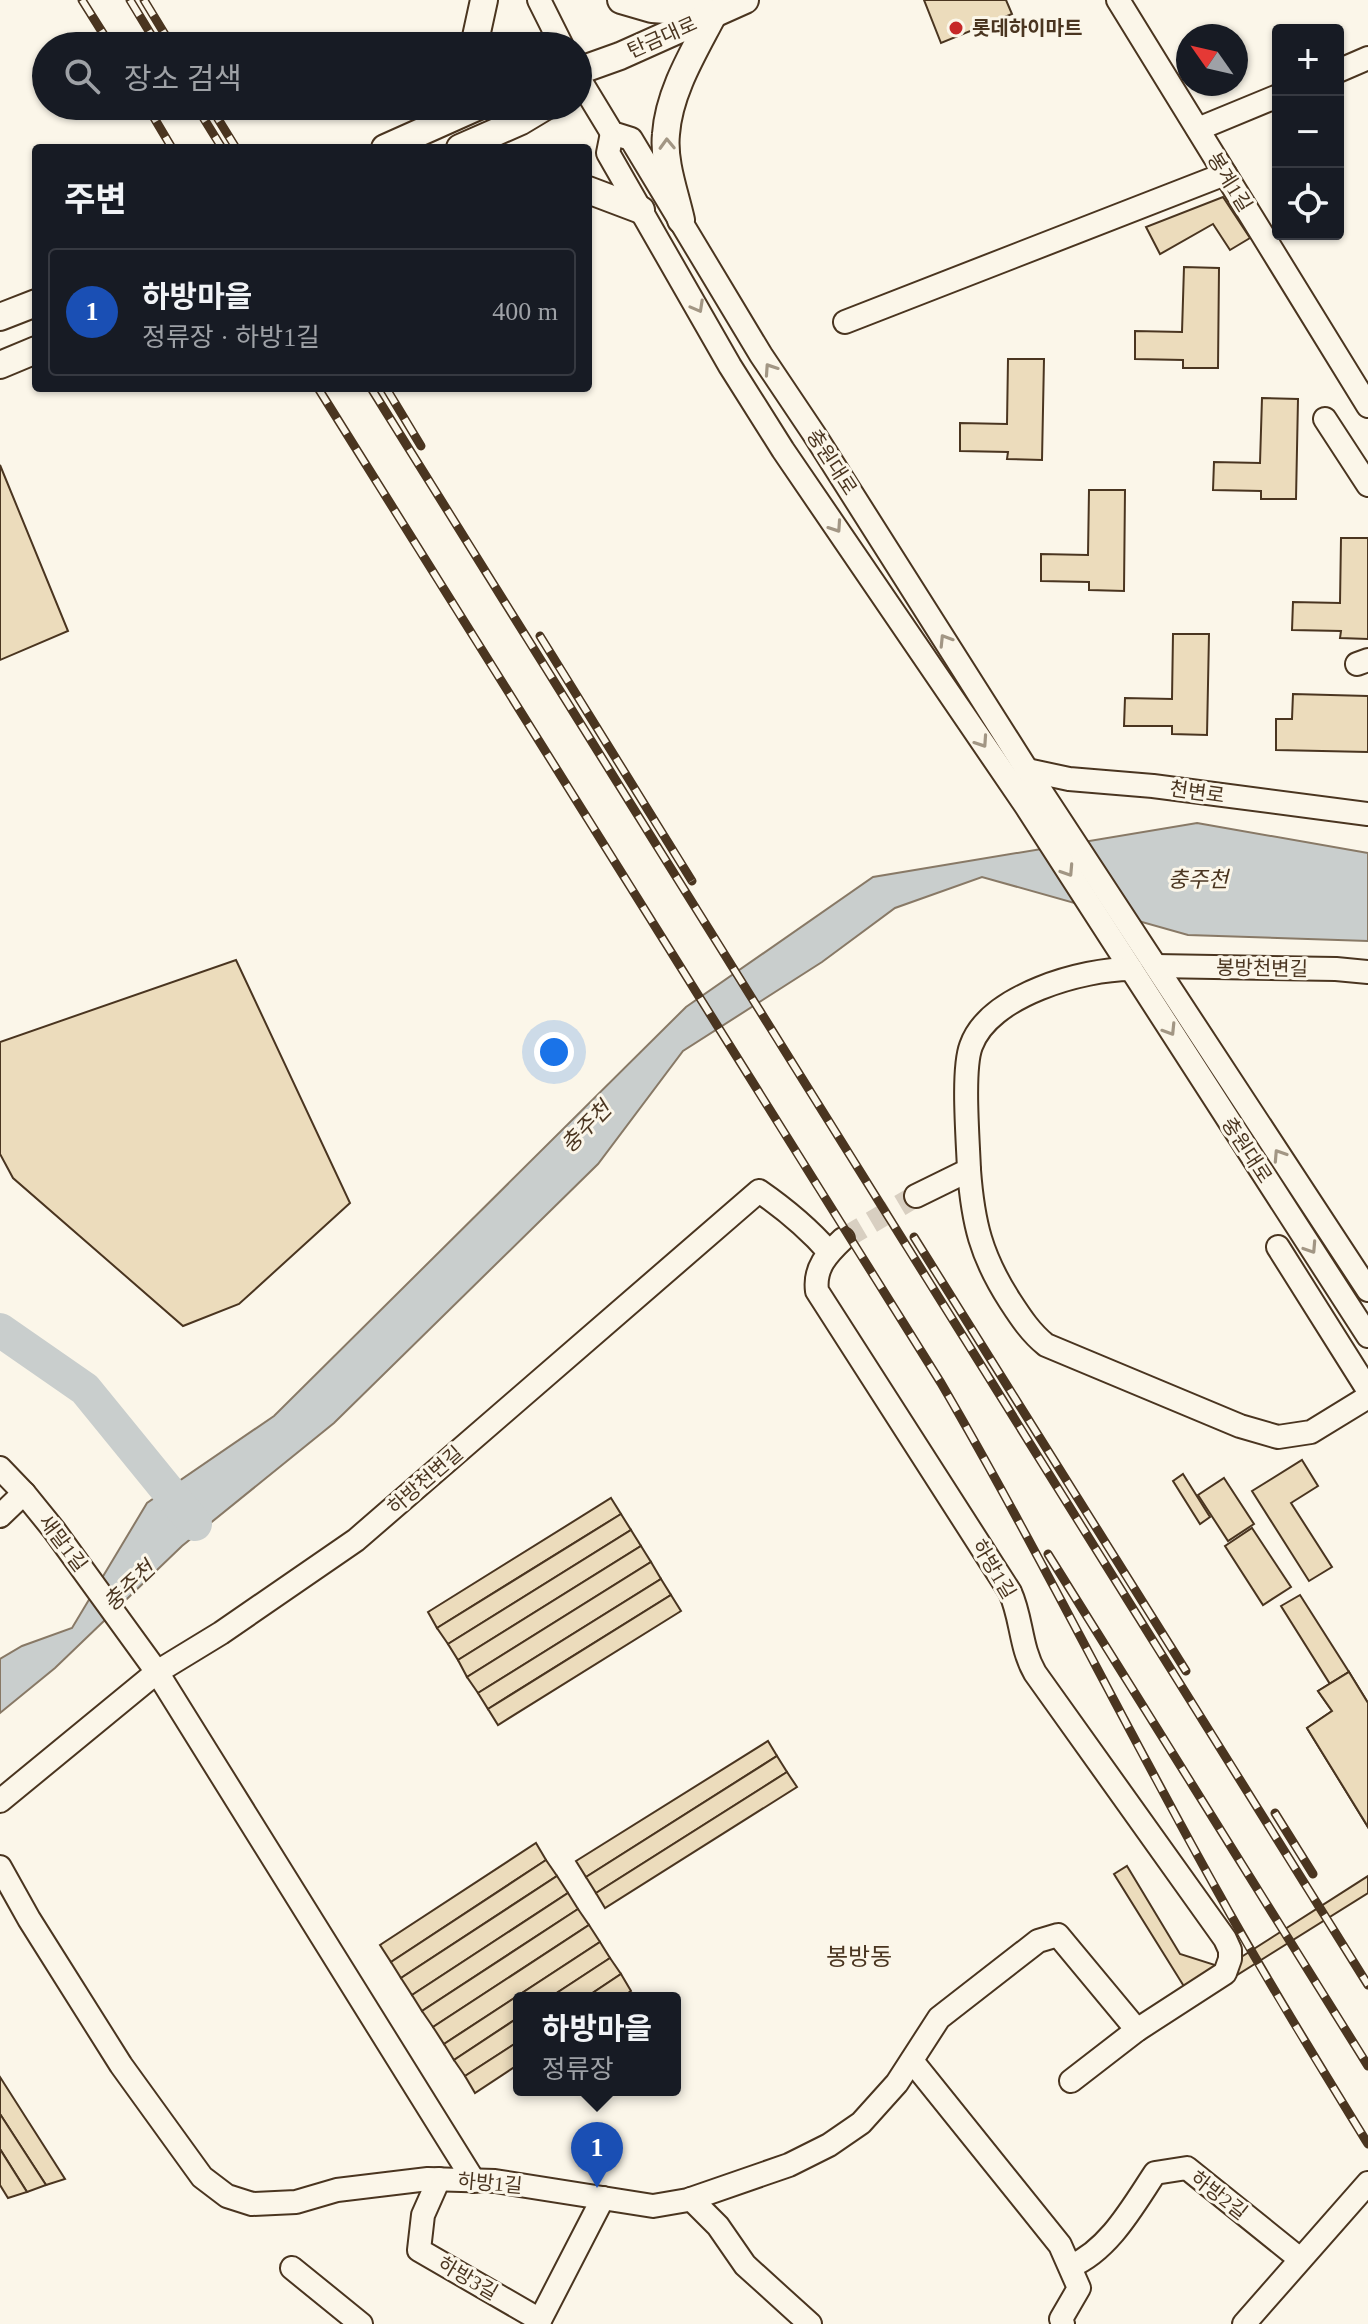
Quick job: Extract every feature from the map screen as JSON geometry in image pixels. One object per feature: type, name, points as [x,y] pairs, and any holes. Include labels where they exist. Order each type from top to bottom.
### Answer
[{"type":"main road","points":[[477,32],[484,0]]},
{"type":"main road","points":[[621,0],[652,9],[714,13],[679,85],[665,136],[681,220]]},
{"type":"main road","name":"탄금대로","points":[[592,68],[745,0]]},
{"type":"main road","points":[[421,133],[434,120]]},
{"type":"main road","points":[[395,144],[449,120]]},
{"type":"main road","points":[[469,144],[523,120]]},
{"type":"main road","points":[[592,192],[641,210]]},
{"type":"main road","points":[[0,317],[32,305]]},
{"type":"main road","points":[[0,365],[32,352]]},
{"type":"street","points":[[539,0],[555,32]]},
{"type":"street","name":"봉계1길","points":[[1118,0],[1225,174],[1361,380],[1368,406]]},
{"type":"street","points":[[1344,68],[1368,58]]},
{"type":"street","name":"충원대로","points":[[592,98],[612,133],[608,153],[730,366],[783,450],[1026,806],[1141,963],[1368,1290]]},
{"type":"street","points":[[1198,129],[1272,98]]},
{"type":"street","name":"충원대로","points":[[612,133],[631,139],[761,355],[1048,800],[1141,963],[1368,1336]]},
{"type":"street","points":[[845,322],[1225,174]]},
{"type":"street","points":[[1325,419],[1368,485]]},
{"type":"street","name":"천변로","points":[[1027,770],[1069,779],[1153,786],[1368,814]]},
{"type":"street","points":[[1141,963],[1065,978],[1035,990],[997,1013],[978,1031],[970,1048],[967,1079],[969,1170],[976,1223],[989,1267],[1029,1330],[1046,1345],[1240,1426],[1278,1437],[1311,1432],[1368,1397]]},
{"type":"street","name":"봉방천변길","points":[[1141,963],[1368,972]]},
{"type":"street","points":[[916,1196],[969,1170]]},
{"type":"street","name":"하방천변길","points":[[0,1801],[157,1672],[261,1607],[356,1540],[759,1191],[814,1235],[836,1246]]},
{"type":"street","name":"하방1길","points":[[0,1867],[121,2065],[202,2177],[227,2196],[252,2204],[296,2202],[337,2190],[439,2179],[495,2181],[653,2206],[691,2199],[789,2165],[829,2145],[861,2123],[897,2083],[939,2018],[1038,1941],[1058,1935],[1137,2030],[1225,1973],[1229,1966],[1230,1950],[1225,1939],[1035,1673],[1026,1654],[1017,1609],[1010,1592],[817,1291],[818,1270],[836,1246]]},
{"type":"street","points":[[1278,1247],[1368,1390]]},
{"type":"street","name":"새말1길","points":[[0,1468],[54,1530],[157,1672],[474,2181]]},
{"type":"street","name":"새말1길","points":[[0,1516],[24,1493]]},
{"type":"street","points":[[1071,2081],[1137,2030]]},
{"type":"street","points":[[912,2061],[1060,2245],[1079,2288],[1061,2319],[1063,2324]]},
{"type":"street","name":"하방2길","points":[[1071,2266],[1087,2259],[1124,2219],[1155,2173],[1187,2168],[1300,2259]]},
{"type":"street","name":"하방3길","points":[[439,2179],[423,2215],[419,2250],[539,2322],[603,2198]]},
{"type":"street","points":[[1244,2324],[1368,2183]]},
{"type":"street","points":[[691,2199],[718,2226],[745,2265],[810,2324]]},
{"type":"street","points":[[292,2268],[361,2324]]},
{"type":"water","name":"충주천","points":[[1197,823],[1368,853],[1368,941],[1188,935],[982,877],[895,908],[822,962],[683,1051],[598,1164],[334,1423],[182,1546],[55,1668],[0,1713],[0,1659],[22,1646],[72,1628],[147,1503],[274,1416],[686,1007],[873,877]]},
{"type":"building","name":"롯데하이마트","points":[[924,0],[1006,0],[1012,14],[941,43]]},
{"type":"building","points":[[1223,197],[1250,238],[1230,250],[1213,224],[1160,254],[1146,227]]},
{"type":"building","points":[[1184,267],[1219,268],[1218,368],[1183,368],[1183,360],[1135,359],[1135,331],[1182,332]]},
{"type":"building","points":[[1008,359],[1044,359],[1042,460],[1007,459],[1008,452],[960,451],[960,423],[1007,424]]},
{"type":"building","points":[[1262,398],[1298,399],[1296,499],[1261,499],[1261,491],[1213,490],[1214,462],[1260,463]]},
{"type":"building","points":[[0,465],[68,631],[0,660]]},
{"type":"building","points":[[1089,490],[1125,490],[1124,591],[1089,590],[1089,582],[1041,581],[1041,554],[1088,555]]},
{"type":"building","points":[[1341,538],[1368,538],[1368,639],[1340,638],[1341,631],[1292,630],[1293,602],[1340,603]]},
{"type":"building","points":[[1173,634],[1209,634],[1207,735],[1172,734],[1172,726],[1124,726],[1125,698],[1172,699]]},
{"type":"building","points":[[1293,694],[1368,696],[1368,752],[1276,750],[1276,719],[1292,719]]},
{"type":"building","points":[[236,960],[350,1203],[239,1304],[183,1326],[13,1178],[0,1154],[0,1042]]},
{"type":"building","points":[[1302,1460],[1318,1486],[1291,1503],[1332,1567],[1309,1581],[1252,1491]]},
{"type":"building","points":[[1183,1474],[1210,1517],[1200,1524],[1173,1481]]},
{"type":"building","points":[[1224,1478],[1254,1524],[1228,1541],[1198,1495]]},
{"type":"building","points":[[611,1498],[621,1514],[437,1628],[428,1612]]},
{"type":"building","points":[[621,1514],[631,1530],[448,1644],[437,1628]]},
{"type":"building","points":[[1252,1528],[1291,1587],[1263,1605],[1225,1546]]},
{"type":"building","points":[[631,1530],[641,1546],[458,1660],[448,1644]]},
{"type":"building","points":[[641,1546],[651,1562],[467,1677],[458,1660]]},
{"type":"building","points":[[651,1562],[661,1579],[478,1693],[467,1677]]},
{"type":"building","points":[[661,1579],[671,1595],[488,1709],[478,1693]]},
{"type":"building","points":[[671,1595],[681,1611],[498,1725],[488,1709]]},
{"type":"building","points":[[1300,1595],[1349,1672],[1330,1684],[1281,1606]]},
{"type":"building","points":[[1349,1672],[1368,1703],[1368,1827],[1307,1728],[1332,1711],[1318,1691]]},
{"type":"building","points":[[1349,1672],[1368,1703],[1368,1827],[1307,1728],[1332,1711],[1318,1691]]},
{"type":"building","points":[[768,1741],[777,1756],[586,1877],[576,1861]]},
{"type":"building","points":[[777,1756],[787,1772],[596,1893],[586,1877]]},
{"type":"building","points":[[787,1772],[797,1787],[605,1908],[596,1893]]},
{"type":"building","points":[[536,1843],[546,1860],[391,1962],[380,1945]]},
{"type":"building","points":[[546,1860],[557,1876],[401,1978],[391,1962]]},
{"type":"building","points":[[1127,1866],[1180,1954],[1224,1968],[1368,1876],[1368,1893],[1226,1982],[1185,1988],[1114,1874]]},
{"type":"building","points":[[557,1876],[568,1893],[412,1995],[401,1978]]},
{"type":"building","points":[[568,1893],[578,1909],[422,2011],[412,1995]]},
{"type":"building","points":[[578,1909],[589,1925],[433,2027],[422,2011]]},
{"type":"building","points":[[589,1925],[600,1942],[524,1992],[513,1992],[513,1999],[444,2044],[433,2027]]},
{"type":"building","points":[[600,1942],[610,1958],[558,1992],[524,1992]]},
{"type":"building","points":[[610,1958],[621,1974],[594,1992],[558,1992]]},
{"type":"building","points":[[621,1974],[631,1991],[629,1992],[594,1992]]},
{"type":"building","points":[[513,1999],[513,2021],[454,2060],[444,2044]]},
{"type":"building","points":[[513,2021],[513,2045],[465,2076],[454,2060]]},
{"type":"building","points":[[513,2045],[513,2068],[475,2093],[465,2076]]},
{"type":"building","points":[[0,2077],[65,2179],[46,2185],[0,2114]]},
{"type":"building","points":[[0,2114],[46,2185],[27,2192],[0,2149]]},
{"type":"building","points":[[0,2149],[27,2192],[8,2198],[0,2185]]},
{"type":"waterway","points":[[0,1330],[85,1389],[195,1524]]},
{"type":"tunnel","points":[[843,1239],[916,1196]]},
{"type":"railway","points":[[82,0],[102,32]]},
{"type":"railway","points":[[130,0],[149,32]]},
{"type":"railway","points":[[144,0],[163,32]]},
{"type":"railway","points":[[155,120],[170,144]]},
{"type":"railway","points":[[205,120],[220,144]]},
{"type":"railway","points":[[219,120],[234,144]]},
{"type":"railway","points":[[321,392],[941,1383],[1237,1926],[1368,2144]]},
{"type":"railway","points":[[373,392],[1368,1985]]},
{"type":"railway","points":[[388,392],[421,446]]},
{"type":"railway","points":[[540,636],[692,881]]},
{"type":"railway","points":[[914,1237],[1186,1671]]},
{"type":"railway","points":[[1048,1554],[1368,2066]]},
{"type":"railway","points":[[1275,1813],[1313,1874]]},
{"type":"place","name":"롯데하이마트","points":[[956,28]]},
{"type":"place","name":"하방마을","points":[[597,2188]]},
{"type":"district","name":"봉방동","points":[[859,1957]]}]
